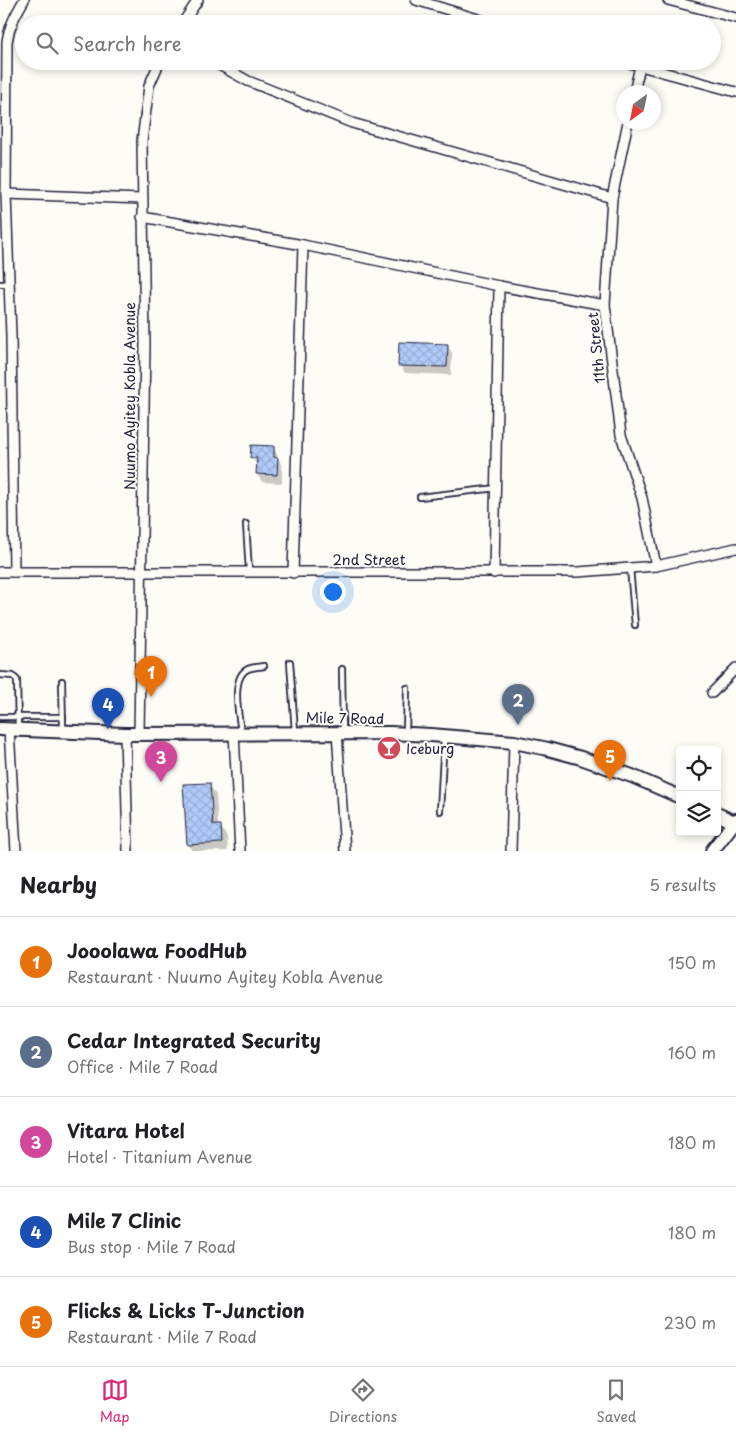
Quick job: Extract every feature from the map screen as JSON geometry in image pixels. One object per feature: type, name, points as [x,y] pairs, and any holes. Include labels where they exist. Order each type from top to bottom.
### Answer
[{"type":"street","points":[[15,15],[24,0]]},
{"type":"street","points":[[188,15],[198,0]]},
{"type":"street","points":[[416,0],[437,3],[470,15]]},
{"type":"street","points":[[668,0],[736,18]]},
{"type":"street","points":[[14,572],[4,188],[7,42],[8,32],[15,15]]},
{"type":"street","name":"Nuumo Ayitey Kobla Avenue","points":[[139,734],[144,344],[142,141],[149,86],[156,70]]},
{"type":"street","points":[[228,70],[248,81],[352,123],[612,198]]},
{"type":"street","points":[[636,85],[639,70]]},
{"type":"street","points":[[655,70],[736,92]]},
{"type":"street","name":"11th Street","points":[[626,130],[612,198],[605,305],[621,435],[642,498],[656,566]]},
{"type":"street","points":[[4,188],[142,199]]},
{"type":"street","points":[[142,217],[303,245],[500,286],[605,305]]},
{"type":"street","points":[[293,573],[303,245]]},
{"type":"street","points":[[494,573],[500,286]]},
{"type":"street","name":"2nd Street","points":[[0,572],[578,572],[656,566],[736,548]]},
{"type":"street","points":[[712,693],[736,668]]},
{"type":"street","points":[[11,726],[16,851]]},
{"type":"street","name":"Mile 7 Road","points":[[11,726],[63,732],[125,734],[295,732],[406,734],[514,742],[581,758],[632,776],[676,795]]},
{"type":"street","points":[[340,732],[345,851]]},
{"type":"street","points":[[237,733],[240,851]]},
{"type":"street","points":[[125,734],[128,851]]},
{"type":"street","points":[[511,851],[514,742]]},
{"type":"street","points":[[712,851],[736,822],[721,816]]},
{"type":"lane","points":[[420,497],[496,488]]},
{"type":"lane","points":[[246,524],[249,573]]},
{"type":"lane","points":[[630,568],[635,625]]},
{"type":"lane","points":[[290,662],[295,732]]},
{"type":"lane","points":[[237,733],[237,691],[239,678],[248,669],[264,666]]},
{"type":"lane","points":[[340,732],[342,669]]},
{"type":"lane","points":[[0,675],[10,675],[15,677],[16,680],[11,726]]},
{"type":"lane","points":[[62,681],[63,732]]},
{"type":"lane","points":[[406,734],[407,688]]},
{"type":"lane","points":[[0,717],[11,726]]},
{"type":"lane","points":[[11,726],[36,717],[63,717]]},
{"type":"lane","points":[[36,717],[36,730]]},
{"type":"lane","points":[[440,811],[444,736]]},
{"type":"building","points":[[399,342],[448,344],[447,367],[398,366]]},
{"type":"building","points":[[251,445],[274,446],[274,457],[278,458],[277,475],[256,474],[257,458],[250,458]]},
{"type":"building","points":[[210,783],[213,825],[221,825],[222,843],[187,845],[183,784]]},
{"type":"place","name":"Jooolawa FoodHub","points":[[151,697]]},
{"type":"place","name":"Cedar Integrated Security","points":[[518,725]]},
{"type":"place","name":"Mile 7 Clinic","points":[[108,729]]},
{"type":"place","name":"Iceburg","points":[[389,748]]},
{"type":"place","name":"Flicks & Licks T-Junction","points":[[610,781]]},
{"type":"place","name":"Vitara Hotel","points":[[161,782]]}]
